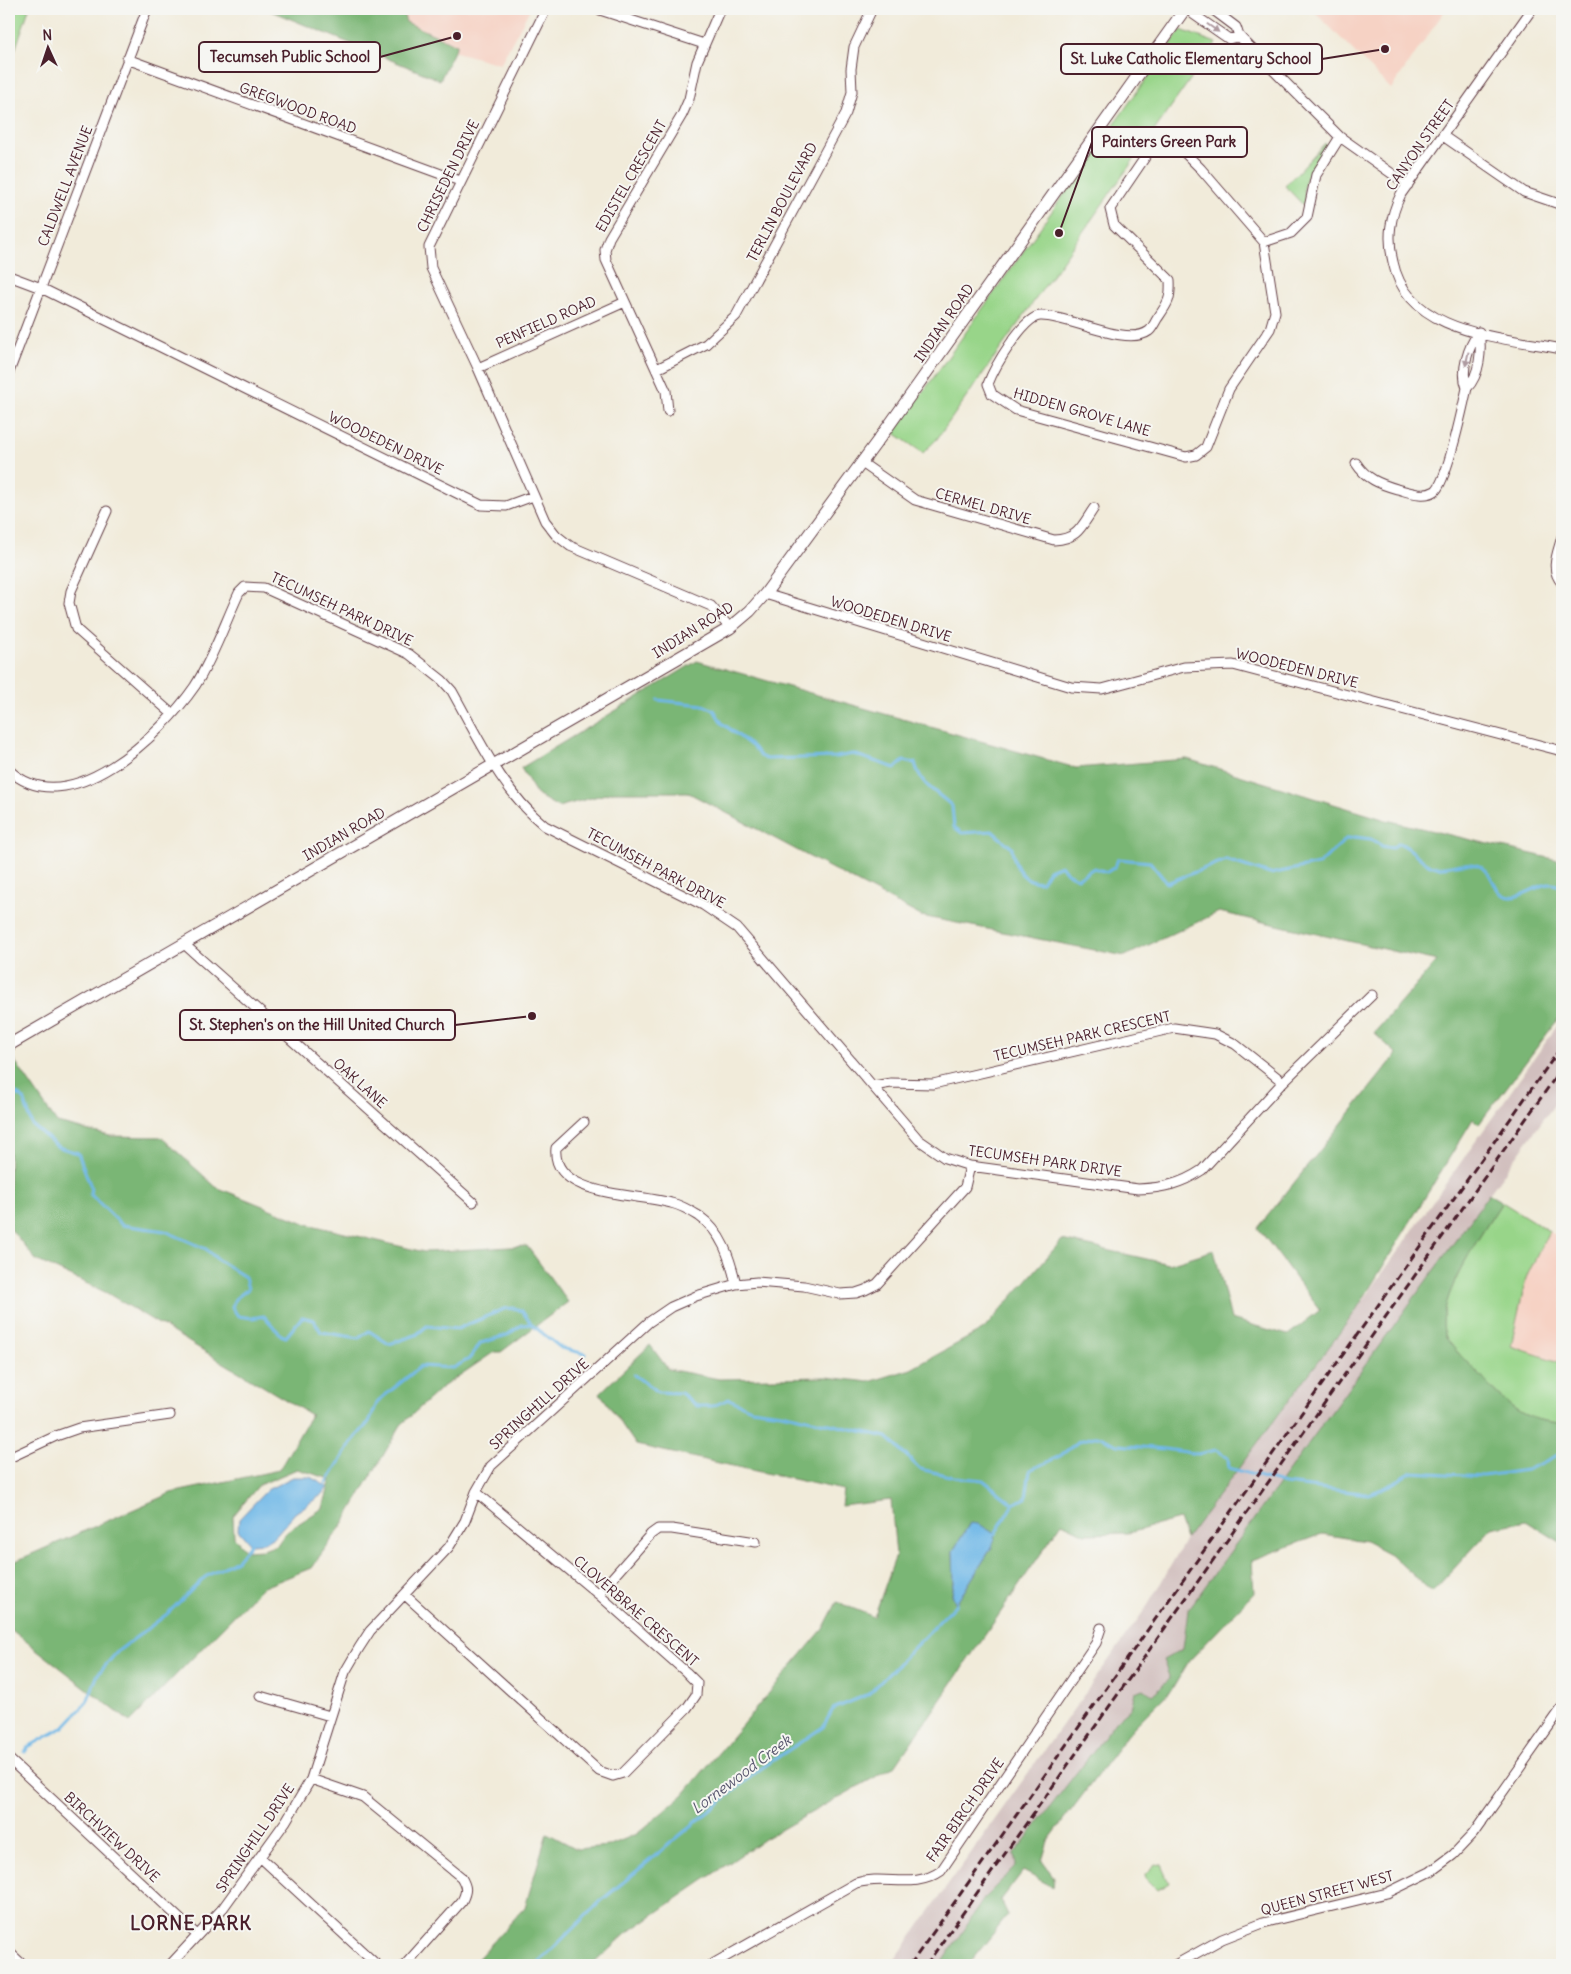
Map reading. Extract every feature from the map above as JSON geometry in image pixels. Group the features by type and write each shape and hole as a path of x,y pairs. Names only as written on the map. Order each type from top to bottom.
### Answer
{"street":[{"name":"CALDWELL AVENUE","path":"9,372 147,9"},
{"name":"CHRISEDEN DRIVE","path":"533,496 478,368 430,268 428,258 429,247 460,181 546,9"},
{"path":"598,9 704,44"},
{"name":"EDISTEL CRESCENT","path":"668,411 666,391 606,260 605,250 608,238 682,115 689,100 693,74 720,9"},
{"name":"TERLIN BOULEVARD","path":"657,369 706,344 736,316 846,113 852,92 851,69 854,47 872,9"},
{"name":"INDIAN ROAD","path":"9,1045 730,628 750,611 765,594 862,463 1185,9"},
{"path":"1192,9 1192,14 1228,39 1239,36"},
{"path":"1212,9 1236,27 1239,36 1340,137 1408,185"},
{"name":"CANYON STREET","path":"1532,9 1408,185 1395,207 1389,233 1394,268 1400,283 1409,296 1428,314 1444,323 1562,349"},
{"name":"GREGWOOD ROAD","path":"128,60 460,181"},
{"path":"1443,136 1524,192 1562,205"},
{"path":"1264,242 1291,233 1307,217 1316,175 1340,137"},
{"name":"HIDDEN GROVE LANE","path":"1170,142 1178,146 1201,169 1264,242 1275,312 1270,329 1229,388 1206,446 1196,455 1186,457 1016,410 992,394 988,384 993,370 1028,320 1040,316 1102,331 1136,336 1149,331 1171,298 1170,280 1114,225 1110,210 1150,150 1158,144 1170,142"},
{"name":"WOODEDEN DRIVE","path":"9,276 41,288 482,505 506,506 533,496"},
{"name":"PENFIELD ROAD","path":"478,368 625,302"},
{"path":"1356,463 1369,478 1382,485 1415,494 1426,494 1435,490 1444,476 1468,388 1474,381 1481,348 1479,332"},
{"name":"CERMEL DRIVE","path":"862,463 907,496 920,502 1054,540 1069,539 1077,533 1094,508"},
{"path":"533,496 545,521 556,535 570,546 710,606 730,628"},
{"path":"107,511 71,591 69,604 71,617 76,629 82,636 171,714"},
{"path":"1562,537 1554,568 1557,577 1562,583"},
{"name":"TECUMSEH PARK DRIVE","path":"9,770 27,783 45,787 65,788 86,781 145,741 196,684 239,593 244,587 264,588 409,654 442,680 452,692 493,765 523,807 545,826 703,905 737,928 919,1140 945,1158 970,1166 1138,1189 1164,1188 1187,1180 1202,1170 1283,1082 1372,995"},
{"name":"WOODEDEN DRIVE","path":"765,594 1071,687 1102,689 1135,682 1184,667 1233,665 1562,751"},
{"name":"OAK LANE","path":"184,944 473,1202"},
{"name":"TECUMSEH PARK CRESCENT","path":"873,1086 891,1083 933,1084 1174,1028 1215,1034 1235,1044 1283,1082"},
{"path":"584,1122 556,1148 555,1159 559,1169 578,1184 594,1189 672,1203 698,1215 708,1224 729,1255 736,1284"},
{"name":"SPRINGHILL DRIVE","path":"170,1965 223,1908 260,1857 311,1780 345,1672 370,1631 449,1547 465,1521 476,1492 491,1466 649,1322 671,1308 696,1296 736,1284 757,1282 804,1286 840,1294 856,1293 877,1284 965,1187 970,1166"},
{"path":"9,1458 56,1436 79,1428 170,1415"},
{"name":"CLOVERBRAE CRESCENT","path":"405,1595 599,1771 613,1776 624,1773 687,1708 696,1696 697,1684 598,1594 476,1492"},
{"path":"598,1594 651,1534 658,1529 672,1529 756,1542"},
{"name":"FAIR BIRCH DRIVE","path":"711,1965 856,1883 868,1879 907,1882 932,1877 941,1871 1096,1643 1101,1628"},
{"path":"260,1696 330,1716"},
{"name":"QUEEN STREET WEST","path":"1175,1965 1210,1945 1263,1923 1386,1893 1430,1872 1453,1855 1473,1834 1562,1708"},
{"name":"BIRCHVIEW DRIVE","path":"9,1759 197,1935"},
{"path":"311,1780 362,1797 461,1877 466,1885 466,1892 462,1901 405,1965"},
{"path":"260,1857 377,1965"},
{"path":"9,1952 23,1965"}],"shaded area":[{"path":"298,9 530,9 500,64"},
{"path":"1312,9 1446,9 1391,89"},
{"path":"1562,1019 1562,1094 1489,1194 1351,1396 1252,1560 1254,1593 1189,1661 1173,1688 1133,1728 1048,1841 1042,1861 1054,1877 1053,1887 1023,1871 1001,1900 1008,1915 968,1965 891,1965 1148,1605 1186,1539 1355,1312"},
{"path":"1502,1202 1562,1240 1562,1423 1457,1274"}],"green space":[{"path":"9,9 29,9 9,68"},
{"path":"266,9 402,9 406,22 457,45 440,80"},
{"path":"1181,30 1216,43 937,439 923,453 894,433"},
{"path":"1325,143 1329,147 1310,171 1305,182 1305,207 1285,186"},
{"path":"697,661 1076,768 1187,759 1386,820 1562,861 1562,1014 1479,1124 1473,1119 1355,1312 1186,1539 1179,1519 1129,1533 1085,1534 1062,1523 895,1766 764,1839 627,1933 592,1965 472,1965 525,1907 547,1833 577,1849 608,1846 637,1834 683,1795 823,1629 837,1602 874,1617 896,1555 891,1500 841,1506 843,1490 636,1445 600,1393 650,1345 668,1369 719,1379 827,1377 869,1382 911,1369 984,1329 1062,1240 1169,1264 1214,1250 1231,1319 1288,1335 1320,1310 1258,1228 1397,1054 1374,1033 1437,961 1219,912 1125,956 921,916 687,792 613,792 558,807 537,795 521,768","holes":["970,1523 995,1534 992,1547 956,1604 952,1594 954,1583 953,1551"]},
{"path":"10,1054 57,1123 110,1136 161,1137 216,1187 307,1224 424,1252 527,1246 568,1302 501,1352 494,1352 441,1388 401,1425 343,1524 311,1568 261,1588 130,1722 9,1628 9,1564 171,1493 279,1470 311,1415 107,1293 36,1260 9,1227","holes":["297,1469 331,1479 323,1508 287,1531 277,1545 263,1550 246,1551 234,1537 233,1516 259,1485"]},
{"path":"1489,1194 1502,1202 1461,1269 1445,1308 1443,1325 1447,1339 1455,1350 1510,1406 1537,1419 1562,1423 1562,1543 1526,1521 1492,1528 1432,1592 1390,1554 1365,1541 1322,1534 1252,1560 1254,1593 1189,1661 1173,1688 1133,1728 1048,1841 1042,1861 1054,1877 1053,1887 1023,1871 1001,1900 1008,1915 968,1965 940,1965 985,1897 1016,1866 1014,1854 1117,1720 1131,1708 1135,1692 1144,1689 1152,1695 1170,1679 1163,1660 1183,1649 1188,1610"},
{"path":"1502,1202 1549,1231 1526,1278 1511,1346 1562,1363 1562,1423 1537,1419 1510,1406 1455,1350 1447,1339 1443,1325 1445,1308 1461,1269"},
{"path":"1155,1864 1161,1865 1169,1883 1157,1890 1146,1879 1145,1874"}],"water":[{"path":"293,1477 310,1477 328,1487 323,1494 295,1513 275,1536 264,1543 250,1544 238,1530 239,1519 267,1490"},
{"path":"970,1523 979,1524 995,1534 992,1547 956,1604 952,1594 954,1583 953,1551"}],"waterway":[{"path":"658,700 703,705 714,710 722,723 766,759 836,757 853,754 895,768 904,761 915,763 921,778 929,788 952,806 954,827 962,833 992,831 1012,848 1020,872 1035,881 1042,882 1049,870 1061,865 1067,873 1078,878 1094,868 1107,872 1115,867 1118,859 1150,862 1167,883 1226,860 1270,874 1319,864 1346,839 1355,837 1371,839 1382,846 1392,848 1399,843 1426,863 1437,867 1465,864 1477,865 1487,871 1497,889 1505,896 1517,896 1550,884 1562,888"},
{"path":"9,1088 24,1099 32,1125 58,1147 78,1153 91,1187 90,1194 122,1225 165,1231 206,1249 218,1260 245,1277 248,1289 235,1299 232,1307 238,1316 252,1318 264,1316 281,1335 286,1337 302,1317 314,1320 321,1332 359,1338 369,1331 389,1344 416,1335 427,1326 457,1329 504,1309 514,1308 522,1311 531,1324"},
{"path":"326,1484 351,1443 369,1422 378,1401 421,1366 453,1368 469,1359 481,1343 507,1335 522,1325 531,1324 561,1348 586,1354"},
{"path":"634,1375 658,1392 681,1393 697,1406 713,1406 729,1399 751,1409 781,1413 887,1437 920,1469 954,1477 983,1480 1013,1504 1026,1498 1030,1470 1060,1456 1079,1441 1098,1436 1118,1445 1198,1454 1216,1450 1228,1458 1229,1468 1285,1484 1369,1494 1385,1488 1412,1472 1483,1476 1526,1470 1562,1453"},
{"name":"Lornewood Creek","path":"995,1534 1013,1504"},
{"path":"25,1752 28,1747 64,1727 87,1702 98,1674 118,1651 167,1614 205,1577 237,1560 250,1544"},
{"name":"Lornewood Creek","path":"536,1965 603,1899 759,1770 823,1727 833,1709 869,1694 956,1604"}],"railway":[{"path":"910,1965 1562,1046"},
{"path":"926,1965 1562,1068"}],"place":[{"name":"Tecumseh Public School","path":"457,36"},
{"name":"St. Luke Catholic Elementary School","path":"1385,49"},
{"name":"Painters Green Park","path":"1059,233"},
{"name":"St. Stephen's on the Hill United Church","path":"532,1016"}],"district":[{"name":"LORNE PARK","path":"191,1923"}]}
